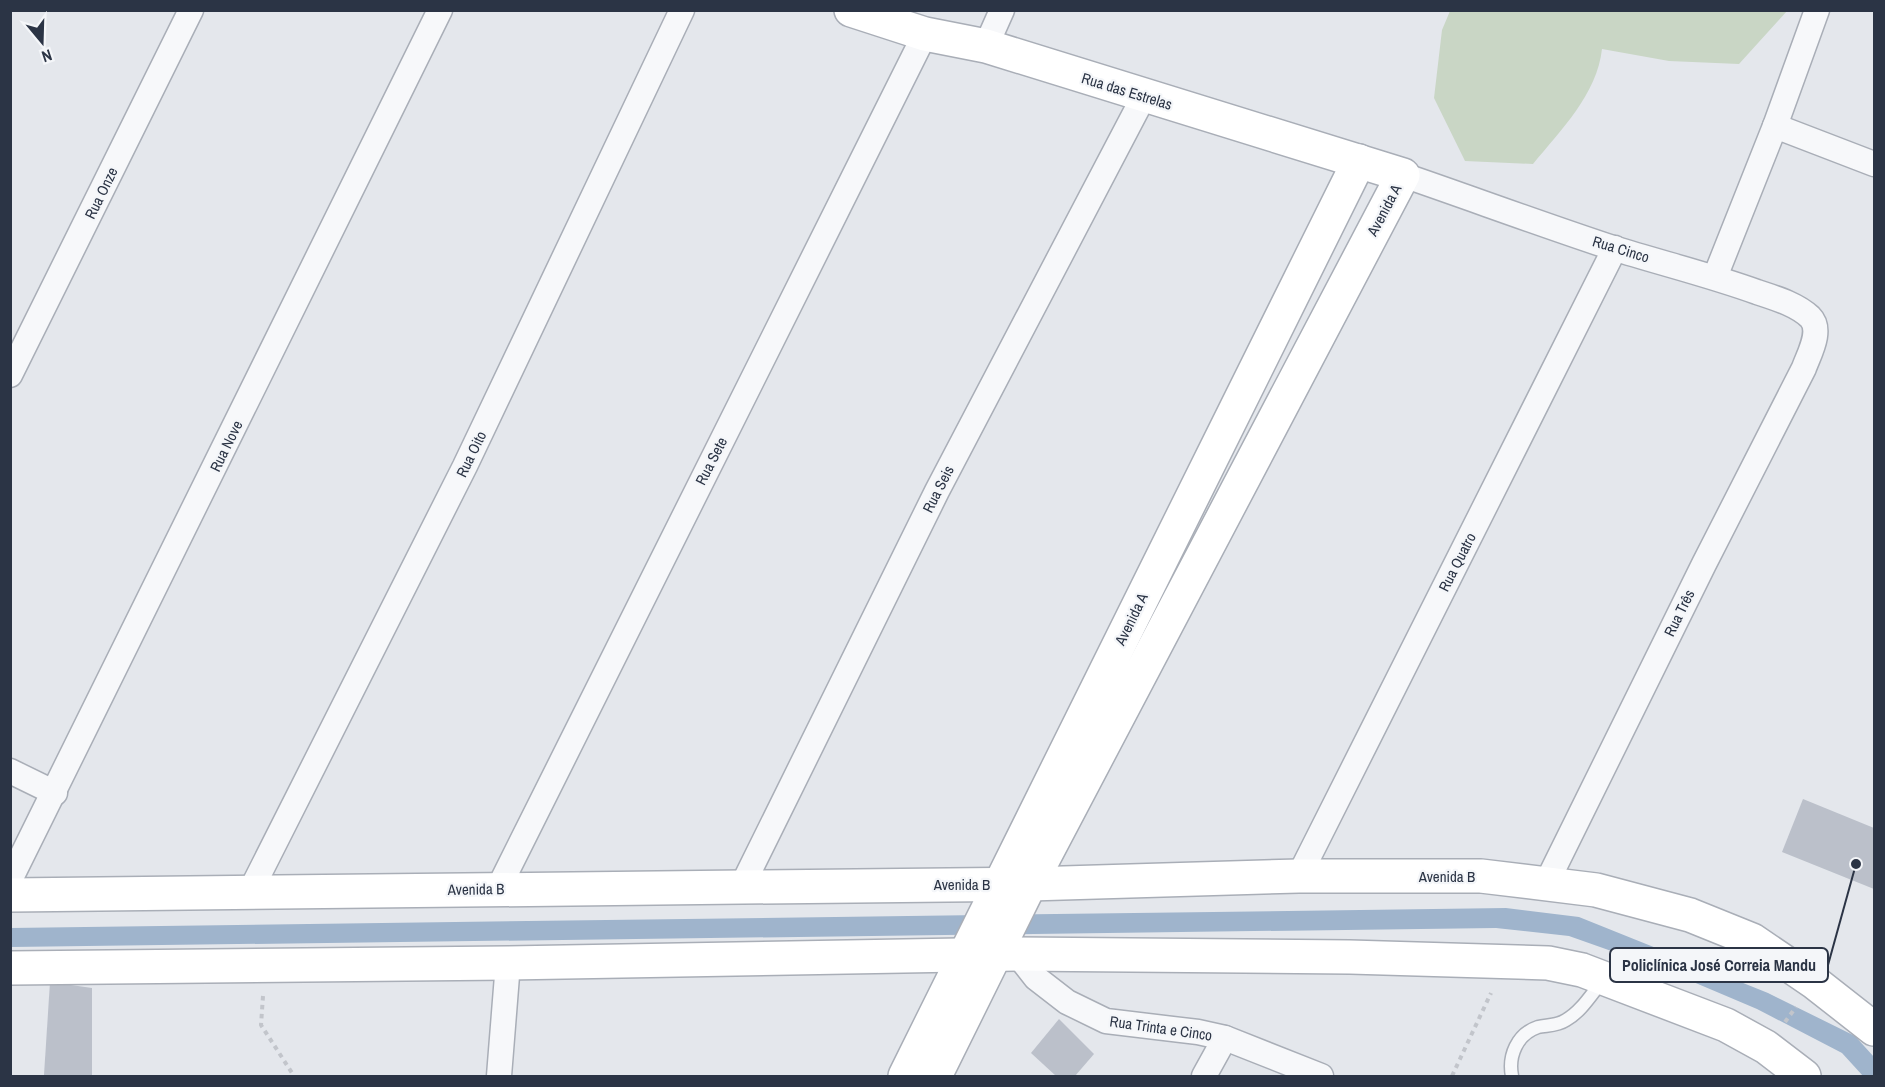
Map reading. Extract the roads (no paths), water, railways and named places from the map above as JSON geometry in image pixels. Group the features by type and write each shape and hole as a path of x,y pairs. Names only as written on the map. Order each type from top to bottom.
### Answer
{"main road":[{"name":"Rua das Estrelas","path":"851,10 925,34 986,46 1403,175"},
{"name":"Avenida A","path":"935,1077 989,953 1013,888 1359,161"},
{"name":"Avenida A","path":"1013,888 1403,175"},
{"name":"Avenida B","path":"10,895 742,886 1013,888 1299,876 1481,876 1596,890 1690,915 1752,940 1815,982 1875,1029"},
{"name":"Avenida A","path":"905,1077 989,953"},
{"path":"10,968 508,963 989,953 1350,957 1548,963 1582,970 1605,978 1726,1025 1766,1047 1804,1077"}],"street":[{"name":"Rua Onze","path":"10,375 191,10"},
{"name":"Rua Nove","path":"10,880 56,793 441,10"},
{"name":"Rua Oito","path":"250,892 465,466 682,10"},
{"path":"986,46 1002,10"},
{"path":"1715,277 1775,126 1817,10"},
{"name":"Rua Sete","path":"498,889 925,34"},
{"name":"Rua Seis","path":"742,886 937,491 1144,96"},
{"path":"1775,126 1875,164"},
{"name":"Rua Cinco","path":"1403,175 1615,248 1715,277 1797,308 1812,319 1815,329 1814,344"},
{"name":"Rua Quatro","path":"1299,876 1615,248"},
{"name":"Rua Três","path":"1546,884 1814,344"},
{"path":"10,771 56,793"},
{"name":"Rua Trinta e Cinco","path":"989,953 1036,978 1067,1002 1106,1021 1198,1032 1225,1038 1321,1077"},
{"path":"500,1077 508,963"},
{"path":"1204,1077 1225,1038"}],"lane":[{"path":"1512,1077 1510,1066 1512,1057 1518,1043 1526,1033 1539,1027 1565,1021 1580,1009 1605,978"}],"water":[{"path":"1506,908 1579,917 1768,993 1855,1036 1874,1057 1874,1076 1863,1076 1842,1053 1757,1009 1665,970 1569,936 1496,928 11,947 10,928"}],"place":[{"name":"Policlínica José Correia Mandu","path":"1856,864"}]}
